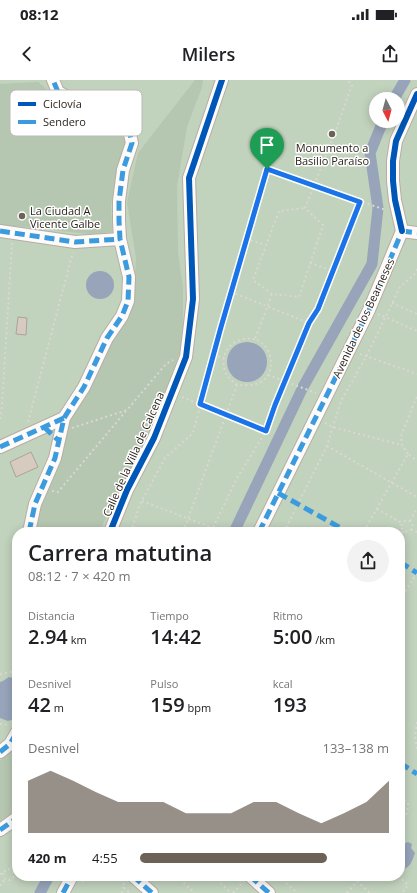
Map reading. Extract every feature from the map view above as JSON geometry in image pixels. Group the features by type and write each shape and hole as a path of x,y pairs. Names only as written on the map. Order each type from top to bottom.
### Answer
{"street":[{"path":"53,80 57,90"},
{"name":"Calle de la Villa de Calcena","path":"112,527 127,490 154,438 186,357 193,300 189,178 222,80"},
{"path":"417,94 396,141 393,161 395,200 402,231 417,233"},
{"path":"30,527 35,504 55,458 64,418 84,387 107,338 122,316 128,301 129,277 120,239 119,200 123,170 132,143 130,136"},
{"path":"0,230 75,242 120,239"},
{"name":"Avenida de los Bearneses","path":"261,527 369,310 402,231"},
{"path":"0,447 64,418"},
{"path":"44,428 60,436"},
{"path":"0,752 12,741"},
{"path":"0,830 12,822"},
{"path":"63,893 69,881"},
{"path":"139,881 152,893"},
{"path":"250,881 269,893"}],"path":[{"path":"305,208 352,85 347,80"},
{"path":"133,527 142,501 165,458 193,433 213,355 267,169 386,210"},
{"path":"213,527 237,478 266,431 309,323 318,309 360,202"},
{"path":"305,208 323,225 299,297 272,294 253,280 266,245 279,210 305,208"},
{"path":"0,419 12,232"},
{"path":"246,239 266,245"},
{"path":"24,437 75,242"},
{"path":"310,263 333,271"},
{"path":"286,527 327,446 341,401 366,357 400,287 414,275 417,269"},
{"path":"231,292 309,323"},
{"path":"255,339 272,294"},
{"path":"392,303 417,314"},
{"path":"369,310 417,332"},
{"path":"242,338 255,339 266,347 270,354 271,364 266,379 248,386 237,385 228,378 225,371 225,358 229,347 235,342 242,338"},
{"path":"349,350 417,374"},
{"path":"213,355 225,358"},
{"path":"41,490 58,492 166,364 175,358 184,363"},
{"path":"268,375 313,392"},
{"path":"185,527 237,385"},
{"path":"417,396 402,436 402,445 408,454 417,461"},
{"path":"168,402 182,397 266,431"},
{"path":"60,436 126,410"},
{"path":"332,427 402,445"},
{"path":"327,446 417,497"},
{"path":"366,527 408,454"},
{"path":"142,501 210,527"},
{"path":"411,529 412,524 410,521 417,508"},
{"path":"377,509 402,523 405,521 410,521"},
{"path":"330,527 332,523"},
{"path":"402,523 402,527"},
{"path":"405,530 411,529 417,532"},
{"path":"405,592 417,573"},
{"path":"1,673 12,672"},
{"path":"417,722 415,736 417,750"},
{"path":"405,801 408,803 405,815"},
{"path":"0,874 7,870 12,871"},
{"path":"3,873 5,879"},
{"path":"5,879 12,880"},
{"path":"0,886 5,879"},
{"path":"182,881 195,893"},
{"path":"219,881 232,893 245,881"},
{"path":"284,881 297,893"},
{"path":"347,893 358,881 370,893"},
{"path":"402,893 408,885 404,881"},
{"path":"122,893 123,887"}],"green space":[{"path":"0,80 417,80 417,893 0,893"},
{"path":"195,80 203,80 202,87 187,127 177,186 178,252 183,288 183,339 173,376 103,527 36,527 42,496 62,453 72,415 134,300 136,258 127,202 138,153"},
{"path":"38,82 48,90 10,90 10,136 125,136 125,151 117,174 111,205 112,232 89,234 0,225 0,84"},
{"path":"12,750 12,813 0,821 0,761"}],"water":[{"path":"100,271 110,275 114,285 110,295 100,299 90,295 86,285 90,275"},
{"path":"247,342 255,344 261,348 265,354 267,362 265,370 261,376 255,380 247,382 239,380 233,376 229,370 227,362 229,354 233,348 239,344"},
{"path":"9,677 12,678 12,720 8,721 0,718 0,682"},
{"path":"408,842 412,844 411,848 415,853 412,862 405,868 405,844"}],"building":[{"path":"18,317 27,318 26,335 16,334"},
{"path":"31,452 38,467 16,477 10,462"}],"waterway":[{"path":"398,92 405,80"},
{"path":"236,527 303,387 372,264 378,208 370,153 380,128"},
{"path":"40,893 46,881"}],"marked path":[{"path":"53,80 57,90"},
{"path":"30,527 35,504 55,458 64,418 84,387 107,338 122,316 128,301 129,277 120,239 119,201 123,170 132,143 130,136"},
{"path":"261,527 369,310 402,228"},
{"path":"0,231 75,242 120,239"},
{"path":"402,231 417,233"},
{"path":"0,447 64,418"},
{"path":"44,427 59,441"},
{"path":"278,493 339,527"},
{"path":"405,565 417,573"},
{"path":"0,752 12,741"},
{"path":"405,766 417,774"},
{"path":"0,830 12,822"},
{"path":"63,893 69,881"},
{"path":"139,881 152,893"},
{"path":"256,881 269,893"}],"cycle path":[{"path":"112,527 127,490 154,438 186,357 193,299 189,178 222,80"},
{"path":"402,231 395,200 393,161 396,141 417,94"}],"place":[{"name":"Monumento a Basilio Paraíso","path":"332,134"},
{"name":"La Ciudad A Vicente Galbe","path":"22,216"}],"route":[{"path":"267,169 360,202 318,309 309,323 275,405 266,431 200,404 267,169"}]}
